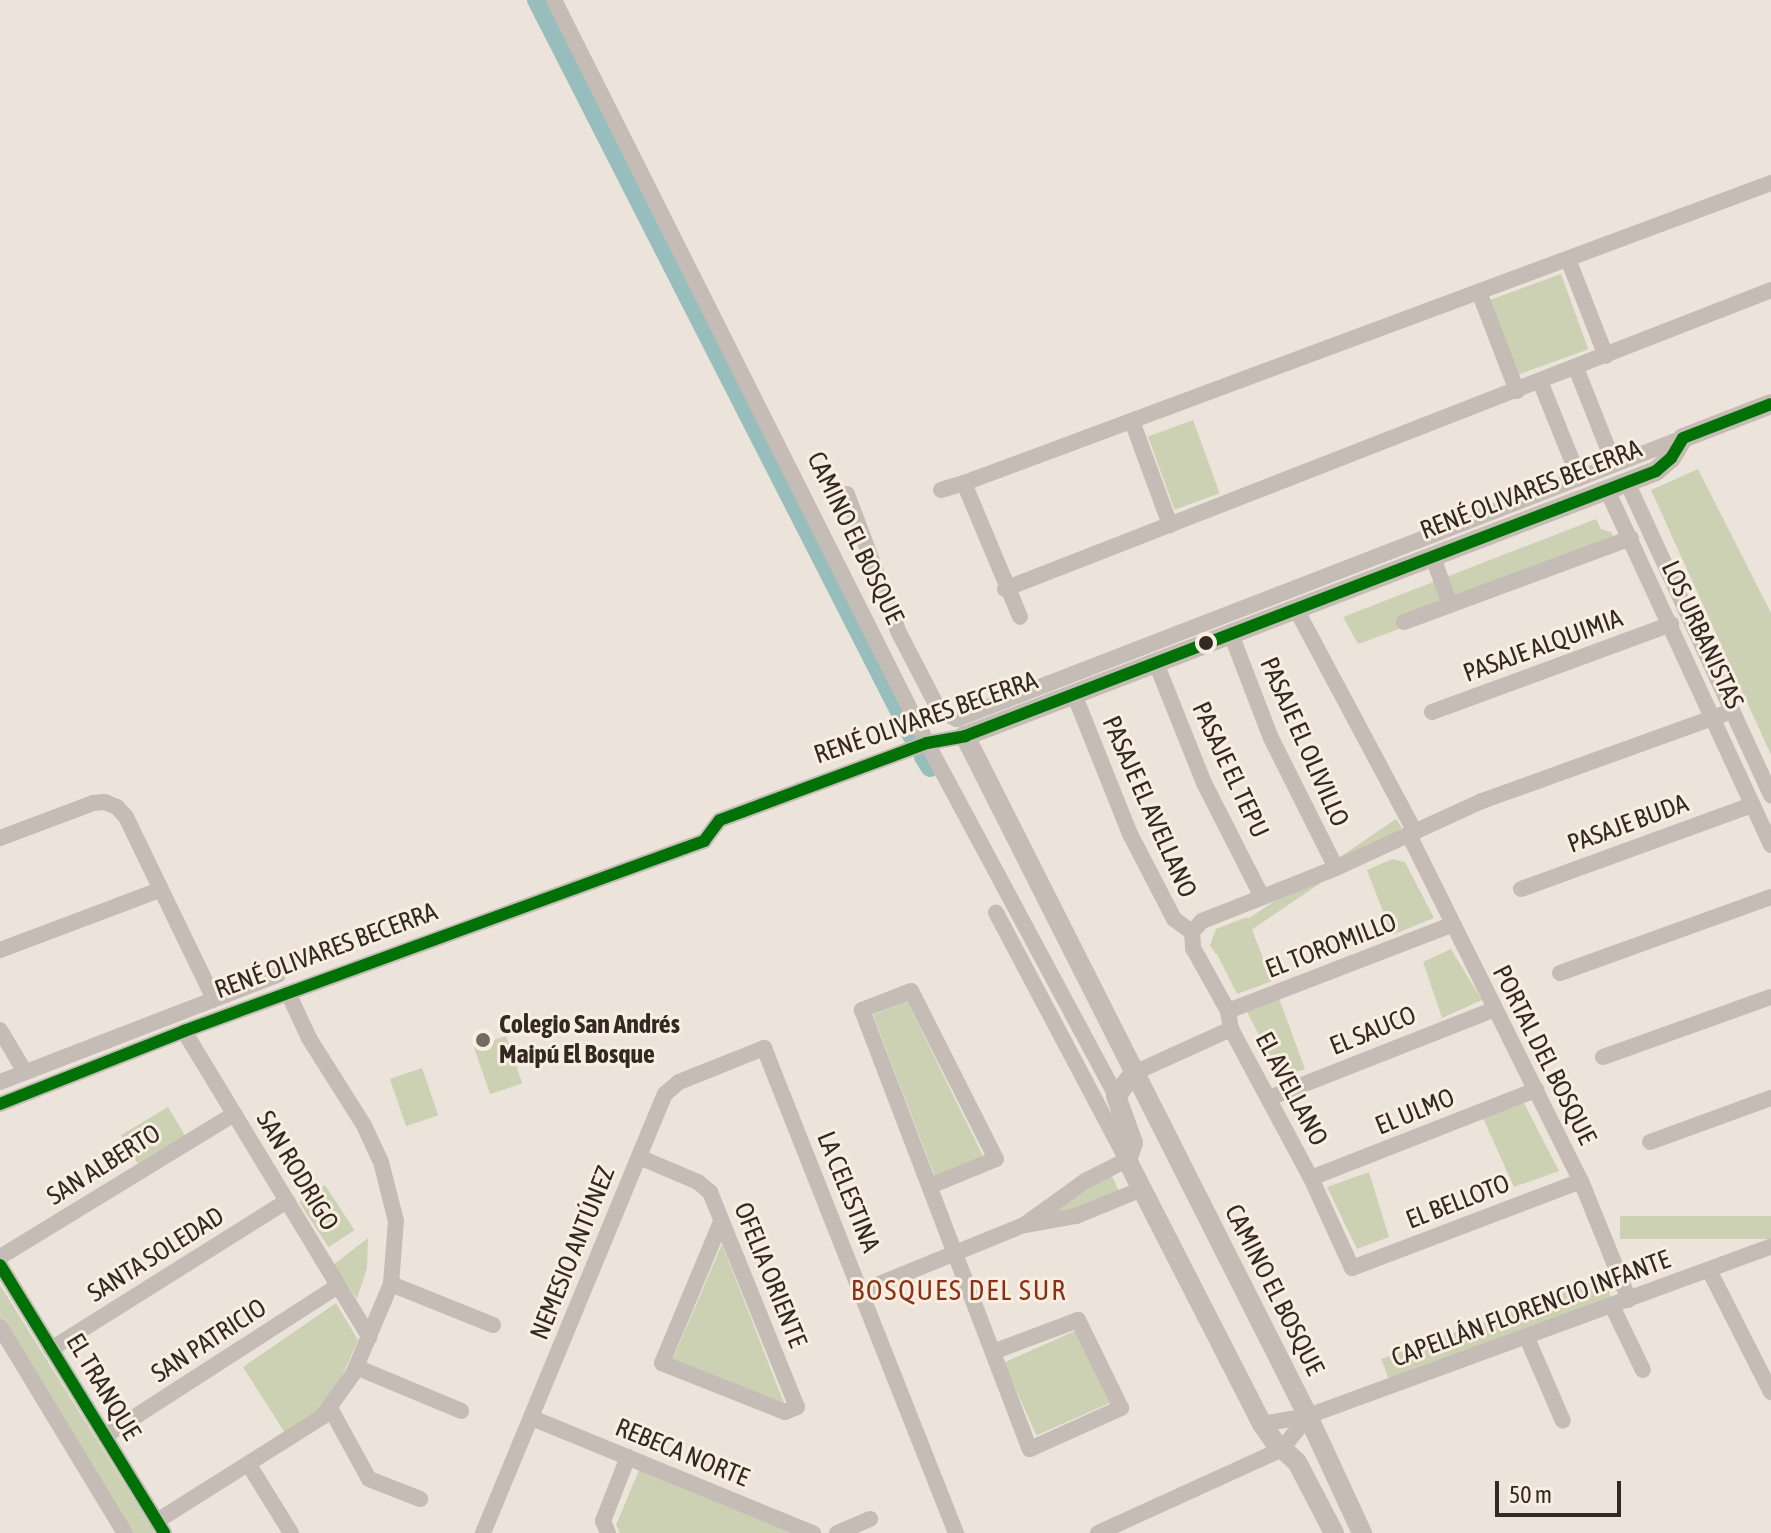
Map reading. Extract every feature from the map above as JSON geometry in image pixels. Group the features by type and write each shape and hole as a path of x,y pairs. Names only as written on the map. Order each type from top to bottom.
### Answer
{"street":[{"name":"CAMINO EL BOSQUE","path":"554,0 927,743 1116,1096 1133,1143 1127,1160"},
{"path":"941,490 1771,183"},
{"path":"1568,259 1606,356"},
{"path":"1005,589 1771,290"},
{"path":"1479,292 1517,391"},
{"path":"1576,368 1614,464"},
{"path":"1540,381 1579,478"},
{"name":"RENÉ OLIVARES BECERRA","path":"847,494 899,633 939,710 957,719 1771,404"},
{"path":"1132,421 1170,525"},
{"name":"RENÉ OLIVARES BECERRA","path":"0,1104 184,1031 704,841 720,820 927,743 965,736 1607,490 1663,466 1683,438"},
{"name":"LOS URBANISTAS","path":"1627,482 1771,795"},
{"path":"964,483 1005,589 1020,617"},
{"name":"LOS URBANISTAS","path":"1607,490 1771,845"},
{"path":"1404,622 1631,538"},
{"path":"1433,557 1450,605"},
{"name":"PORTAL DEL BOSQUE","path":"1296,609 1412,833 1451,925 1581,1181 1629,1300"},
{"name":"PASAJE ALQUIMIA","path":"1432,712 1671,624"},
{"name":"PASAJE EL OLIVILLO","path":"1231,634 1271,738 1336,868"},
{"name":"PASAJE EL TEPU","path":"1156,663 1204,783 1262,897"},
{"name":"PASAJE EL AVELLANO","path":"1074,694 1130,834 1174,919 1192,932"},
{"path":"1192,932 1202,921 1336,868 1482,801 1732,711"},
{"name":"CAMINO EL BOSQUE","path":"965,736 1308,1416 1362,1533"},
{"path":"0,838 93,803 111,804 122,812 214,999"},
{"name":"PASAJE BUDA","path":"1521,889 1752,805"},
{"path":"0,950 160,890"},
{"path":"1560,973 1771,897"},
{"name":"CAMINO EL BOSQUE","path":"996,913 1262,1424 1297,1462 1334,1533"},
{"name":"EL TOROMILLO","path":"1228,1011 1451,925"},
{"name":"EL AVELLANO","path":"1192,932 1193,948 1228,1011 1231,1029 1311,1178 1352,1268"},
{"name":"RENÉ OLIVARES BECERRA","path":"0,1082 278,975"},
{"path":"930,1186 996,1159 911,991 862,1010 1030,1449 1121,1408 1078,1320 993,1352"},
{"path":"161,1527 309,1427 330,1408 356,1367 391,1284 396,1221 381,1162 365,1127 309,1038 288,993"},
{"path":"1603,1057 1771,997"},
{"name":"EL SAUCO","path":"1269,1098 1495,1009"},
{"path":"1116,1096 1134,1073 1231,1029"},
{"path":"0,1030 25,1072"},
{"name":"SAN RODRIGO","path":"184,1031 369,1337"},
{"name":"NEMESIO ANTÚNEZ","path":"483,1533 670,1087 764,1048"},
{"name":"LA CELESTINA","path":"764,1048 956,1533"},
{"name":"EL ULMO","path":"1311,1178 1536,1090"},
{"path":"1650,1142 1771,1098"},
{"name":"SAN ALBERTO","path":"0,1257 234,1114"},
{"name":"OFELIA ORIENTE","path":"639,1157 705,1186 721,1222 797,1407 780,1413 662,1363 721,1222"},
{"path":"1024,1225 1085,1181 1127,1160"},
{"name":"EL BELLOTO","path":"1352,1268 1581,1181"},
{"path":"862,1291 1024,1225 1076,1216 1142,1189"},
{"name":"SANTA SOLEDAD","path":"51,1349 287,1201"},
{"name":"CAPELLÁN FLORENCIO INFANTE","path":"1262,1424 1308,1416 1771,1247"},
{"name":"EL TRANQUE","path":"0,1265 161,1527"},
{"path":"1709,1270 1766,1373 1771,1392"},
{"path":"391,1284 493,1325"},
{"name":"SAN PATRICIO","path":"105,1436 338,1286"},
{"path":"1612,1306 1643,1370"},
{"path":"0,1327 125,1533"},
{"path":"1527,1338 1563,1421"},
{"path":"356,1367 461,1411"},
{"path":"330,1408 369,1479 420,1499"},
{"path":"1098,1533 1282,1449 1308,1416"},
{"name":"REBECA NORTE","path":"532,1418 813,1533"},
{"path":"608,1533 603,1521 628,1457"},
{"path":"249,1465 291,1533"},
{"path":"837,1533 870,1519"}],"green space":[{"path":"1561,274 1588,349 1517,375 1490,300"},
{"path":"1193,420 1220,493 1175,510 1148,436"},
{"path":"1698,469 1771,613 1771,755 1651,490"},
{"path":"1596,519 1601,529 1611,532 1619,549 1358,644 1343,617"},
{"path":"1396,819 1402,828 1216,954 1209,945"},
{"path":"1392,859 1405,862 1434,918 1392,935 1367,870"},
{"path":"1247,917 1272,981 1237,994 1211,942 1216,929"},
{"path":"1451,949 1482,1000 1442,1018 1423,962"},
{"path":"1279,998 1305,1069 1281,1077 1246,1010"},
{"path":"907,1001 984,1158 935,1177 873,1015"},
{"path":"506,1036 522,1083 490,1094 474,1047"},
{"path":"422,1068 438,1115 406,1126 390,1079"},
{"path":"1524,1103 1559,1171 1514,1187 1483,1118"},
{"path":"168,1107 185,1135 138,1164 121,1135"},
{"path":"1110,1172 1120,1193 1046,1218"},
{"path":"1369,1172 1389,1237 1357,1249 1327,1187"},
{"path":"325,1185 354,1230 328,1247 299,1202"},
{"path":"1620,1216 1771,1216 1771,1239 1620,1239"},
{"path":"368,1238 367,1268 357,1299 333,1265"},
{"path":"722,1244 786,1408 672,1361"},
{"path":"1604,1278 1612,1300 1389,1381 1381,1359"},
{"path":"0,1285 154,1532 122,1533 0,1338"},
{"path":"336,1303 358,1340 339,1383 316,1413 285,1433 243,1367"},
{"path":"1077,1330 1110,1403 1036,1436 1004,1363"},
{"path":"640,1468 797,1533 620,1533 616,1525"}],"waterway":[{"path":"536,0 912,737"},
{"path":"923,757 930,768"}],"transit line":[{"path":"0,1104 184,1031 704,841 720,820 927,743 965,736 1656,471 1671,458 1683,438 1771,404"},
{"path":"0,1265 164,1533"}],"place":[{"name":"Colegio San Andrés Maipú El Bosque","path":"483,1040"}],"district":[{"name":"BOSQUES DEL SUR","path":"959,1290"}]}
